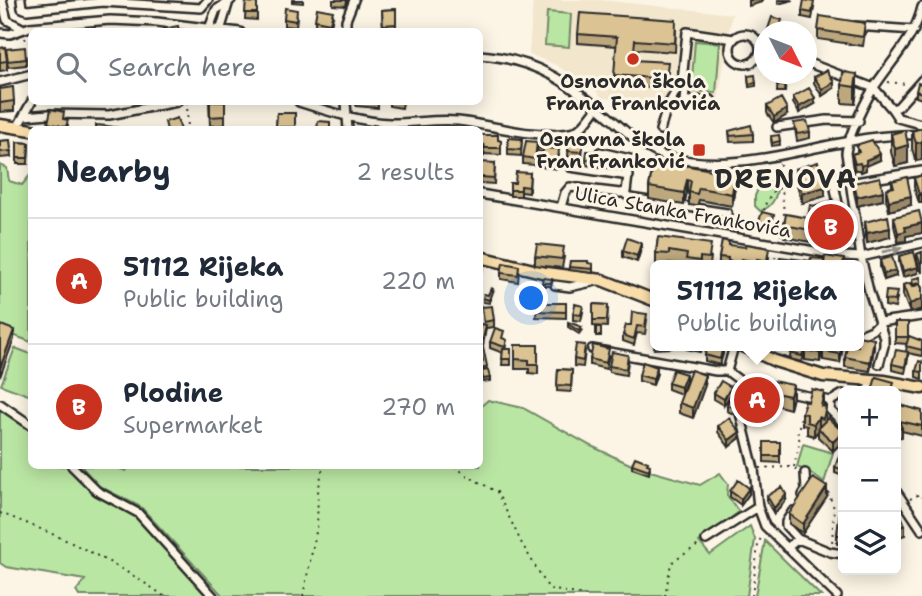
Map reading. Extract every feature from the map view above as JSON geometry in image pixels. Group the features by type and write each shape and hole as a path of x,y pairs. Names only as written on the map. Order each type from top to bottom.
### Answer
{"main road":[{"path":"0,125 28,129"},
{"path":"483,258 546,273 600,280 650,299"},
{"path":"754,351 823,376 874,380 922,388"}],"street":[{"path":"21,0 22,8 27,10 103,2 201,8 208,0"},
{"path":"345,28 354,0"},
{"path":"1,1 8,20 22,28"},
{"path":"210,26 216,10 230,1"},
{"path":"221,28 230,1"},
{"path":"862,260 845,158 847,142 874,88 914,30 922,7"},
{"path":"0,33 10,34 22,28 110,20 217,28"},
{"path":"851,25 870,29 914,30"},
{"path":"660,130 668,105 681,83 687,32 734,39 742,34 754,37"},
{"path":"734,39 730,52 732,57 739,64 754,62"},
{"path":"483,55 528,64 560,78 640,144 667,157 708,162 753,160 883,136 922,135"},
{"path":"817,66 874,88 898,118 921,124"},
{"path":"0,82 28,75"},
{"path":"681,83 685,91 684,101 711,100"},
{"path":"892,109 898,107 920,83"},
{"path":"18,126 30,105"},
{"path":"24,116 109,115 161,105"},
{"path":"310,105 360,120 391,124 435,120 541,133 573,133 597,108"},
{"path":"346,105 347,126"},
{"path":"777,127 827,120 859,121"},
{"path":"600,152 630,159 628,188 624,193"},
{"path":"570,167 629,176"},
{"path":"849,183 922,171"},
{"path":"841,230 843,222 833,178 848,173"},
{"path":"561,207 570,187 624,193 630,198 727,213"},
{"name":"Ulica Stanka Frankovića","path":"483,194 861,257 922,243"},
{"path":"814,211 838,204"},
{"path":"836,243 842,244 857,231"},
{"path":"864,270 880,322 884,346 879,364"},
{"path":"555,285 570,287 600,280"},
{"path":"864,293 869,291"},
{"path":"864,334 880,322 922,316"},
{"path":"592,349 727,371 738,380 751,383"},
{"path":"727,371 733,351"},
{"path":"738,380 740,413 754,469 758,507 765,526 837,596"},
{"path":"870,386 874,380"},
{"path":"775,388 831,401 838,397"},
{"path":"831,401 830,410 838,418"},
{"path":"0,404 28,423"},
{"path":"75,469 97,491 138,513 214,596"},
{"path":"805,473 806,490 786,522 790,532 798,540 838,553"},
{"path":"901,500 922,530"},
{"path":"706,540 758,507"},
{"path":"787,548 798,540"}],"path":[{"path":"25,37 28,42"},
{"path":"884,81 920,83"},
{"path":"187,105 188,126"},
{"path":"780,164 783,218 780,238"},
{"path":"765,210 763,208 774,190 782,188"},
{"path":"783,218 791,219"},
{"path":"775,260 777,249"},
{"path":"794,468 805,396"},
{"path":"754,469 766,466 794,468 805,473"},
{"path":"303,596 317,527 318,492 322,469"},
{"path":"459,469 497,492 522,544 549,589 588,596"},
{"path":"826,490 834,508 830,552"},
{"path":"903,503 921,493 922,498"},
{"path":"0,513 72,543 164,596"},
{"path":"752,596 758,544 765,526"},
{"path":"665,596 671,563 706,540"}],"shaded area":[{"name":"Osnovna škola Frana Frankovića","path":"533,0 600,0 732,14 716,113 676,110 663,104 603,98 556,65 529,54"}],"green space":[{"path":"547,12 571,14 569,47 545,45"},
{"path":"695,41 720,43 716,93 691,91"},
{"path":"0,165 7,168 9,181 22,185 28,178 28,341 0,330"},
{"path":"768,182 777,187 776,195 770,205 760,211 755,206 755,196 760,184"},
{"path":"15,348 28,353 28,395 1,385"},
{"path":"488,400 523,408 589,445 636,467 700,485 720,473 728,484 727,495 739,512 699,542 710,555 750,526 755,539 747,596 223,596 141,507 99,486 84,469 483,469 483,404"},
{"path":"0,410 28,427 28,469 71,469 95,492 136,517 207,596 79,596 76,591 85,580 6,567 0,563"},
{"path":"803,444 833,453 824,483 797,467"},
{"path":"765,541 821,596 755,596"}],"building":[{"path":"804,0 814,2 812,13 802,11"},
{"path":"246,2 257,3 257,13 245,13"},
{"path":"285,8 297,10 296,21 284,19"},
{"path":"317,8 333,11 330,23 315,20"},
{"path":"396,9 396,24 383,25 382,10"},
{"path":"580,13 676,20 675,43 635,40 633,60 668,62 666,79 614,75 617,37 578,34"},
{"path":"820,16 865,23 863,37 818,30"},
{"path":"5,47 7,61 0,62 0,48"},
{"path":"25,47 26,59 8,61 6,49"},
{"path":"827,70 834,82 822,89 817,82 817,75"},
{"path":"843,72 857,74 855,87 842,85"},
{"path":"754,75 754,83 749,84 748,76"},
{"path":"918,83 922,84 922,93 916,91"},
{"path":"13,87 14,101 0,103 0,89"},
{"path":"809,88 815,98 799,107 793,97"},
{"path":"781,98 787,109 774,117 767,106"},
{"path":"210,105 225,105 225,116 210,117"},
{"path":"51,109 64,112 63,119 68,120 66,126 48,123"},
{"path":"277,113 295,113 295,126 276,126"},
{"path":"177,118 180,126 166,126 165,122"},
{"path":"318,121 330,122 330,126 317,126"},
{"path":"807,121 810,132 797,134 794,123"},
{"path":"751,125 753,134 730,136 729,131"},
{"path":"922,128 922,142 916,143 912,131"},
{"path":"905,130 908,145 895,149 891,134"},
{"path":"483,135 498,135 501,148 485,148 484,144 484,149"},
{"path":"779,135 780,141 772,143 771,136"},
{"path":"508,138 522,139 521,150 508,149"},
{"path":"569,138 583,139 582,152 568,151"},
{"path":"10,140 11,151 0,152 0,141"},
{"path":"539,140 543,141 542,149 537,148"},
{"path":"872,140 880,154 866,160 866,164 861,166 860,163 855,164 852,154 859,152 859,144"},
{"path":"526,141 537,142 535,159 523,157"},
{"path":"17,142 28,143 28,158 17,158"},
{"path":"543,148 559,149 558,162 542,161"},
{"path":"587,151 596,152 595,160 586,159"},
{"path":"654,160 735,174 732,194 699,188 697,194 689,192 691,181 687,180 684,193 649,187"},
{"path":"483,162 495,163 494,178 483,177"},
{"path":"818,162 825,187 802,193 795,169"},
{"path":"516,172 530,173 529,187 521,186 521,190 510,190 510,183 515,183"},
{"path":"922,175 922,193 919,194 914,178"},
{"path":"880,177 883,191 857,197 854,183"},
{"path":"907,177 911,196 889,201 886,189 894,187 892,181"},
{"path":"810,205 837,210 832,234 784,225 786,214 808,218"},
{"path":"919,211 922,223 905,227 906,231 898,233 894,217"},
{"path":"762,212 774,215 772,225 759,221"},
{"path":"888,216 890,228 867,233 865,222"},
{"path":"658,237 711,244 709,258 700,257 700,260 686,259 687,254 669,251 669,254 656,253"},
{"path":"627,238 641,243 637,256 623,251"},
{"path":"722,240 729,242 729,245 745,247 746,244 769,248 767,260 728,260 719,257"},
{"path":"537,244 564,247 562,259 535,256"},
{"path":"914,252 918,267 903,271 899,256"},
{"path":"922,252 922,267 917,254"},
{"path":"825,256 844,259 844,260 825,260"},
{"path":"780,257 802,260 780,260"},
{"path":"892,257 896,270 884,274 880,260"},
{"path":"570,261 588,261 593,264 593,269 569,267"},
{"path":"503,263 519,266 518,275 501,273"},
{"path":"920,277 921,282 913,285 912,279"},
{"path":"543,278 552,279 551,283 542,283"},
{"path":"910,283 912,287 920,284 922,299 910,304 903,285"},
{"path":"519,286 534,286 535,300 526,299 526,294 519,293"},
{"path":"491,288 493,289 489,300 483,298 484,294 488,295"},
{"path":"886,291 897,292 895,301 885,300"},
{"path":"535,293 542,297 535,303"},
{"path":"537,303 566,303 566,312 536,311"},
{"path":"575,304 583,306 581,315 573,314"},
{"path":"593,304 608,305 607,320 593,320"},
{"path":"492,306 494,320 484,322 483,307"},
{"path":"632,312 647,314 645,327 637,326 634,339 623,335 626,325 631,325"},
{"path":"568,322 582,327 579,331"},
{"path":"895,322 908,322 908,337 895,337"},
{"path":"1,325 14,330 0,368 0,328"},
{"path":"596,327 601,327 601,336 596,336"},
{"path":"495,328 504,331 502,338 507,340 505,347 490,342"},
{"path":"909,336 922,341 922,350 906,346"},
{"path":"864,337 874,339 870,362 845,357 846,351 864,351"},
{"path":"576,344 585,345 583,361 574,359"},
{"path":"515,345 538,345 538,364 515,359"},
{"path":"593,345 609,349 606,363 590,359"},
{"path":"483,347 487,366 483,369"},
{"path":"503,349 511,349 511,359 502,359"},
{"path":"896,350 908,352 905,367 892,364"},
{"path":"706,351 722,351 720,359 705,355"},
{"path":"790,351 804,351 802,356"},
{"path":"612,352 628,355 626,369 609,366"},
{"path":"919,361 922,362 922,372 916,371"},
{"path":"643,362 657,367 653,379 639,375"},
{"path":"558,369 572,370 571,386 557,385"},
{"path":"488,370 490,378 483,379 483,371"},
{"path":"673,370 686,374 681,387 668,383"},
{"path":"691,370 705,375 693,408 679,403"},
{"path":"752,377 793,385 790,396 775,393 772,408 754,404 756,394 749,392"},
{"path":"876,377 894,382 893,386 873,386"},
{"path":"721,381 731,387 724,399 714,393"},
{"path":"812,389 824,392 821,406 826,407 823,419 819,417 814,424 807,422 807,414 802,413"},
{"path":"731,395 738,398 734,408 727,405"},
{"path":"901,405 922,411 922,426 901,421"},
{"path":"729,418 740,432 729,440 718,426"},
{"path":"828,418 838,427 838,437 833,442 818,428"},
{"path":"764,442 780,442 780,456 764,456"},
{"path":"635,457 648,462 649,470 632,464"},
{"path":"813,478 827,487 803,524 789,514"},
{"path":"738,480 749,488 741,499 730,491"},
{"path":"782,487 786,494 774,508 767,496"}],"place":[{"name":"Osnovna škola Frana Frankovića","path":"633,59"},
{"name":"Osnovna škola Fran Franković","path":"699,150"},
{"name":"Plodine","path":"831,227"},
{"name":"51112 Rijeka","path":"757,400"}],"district":[{"name":"DRENOVA","path":"786,178"}]}
